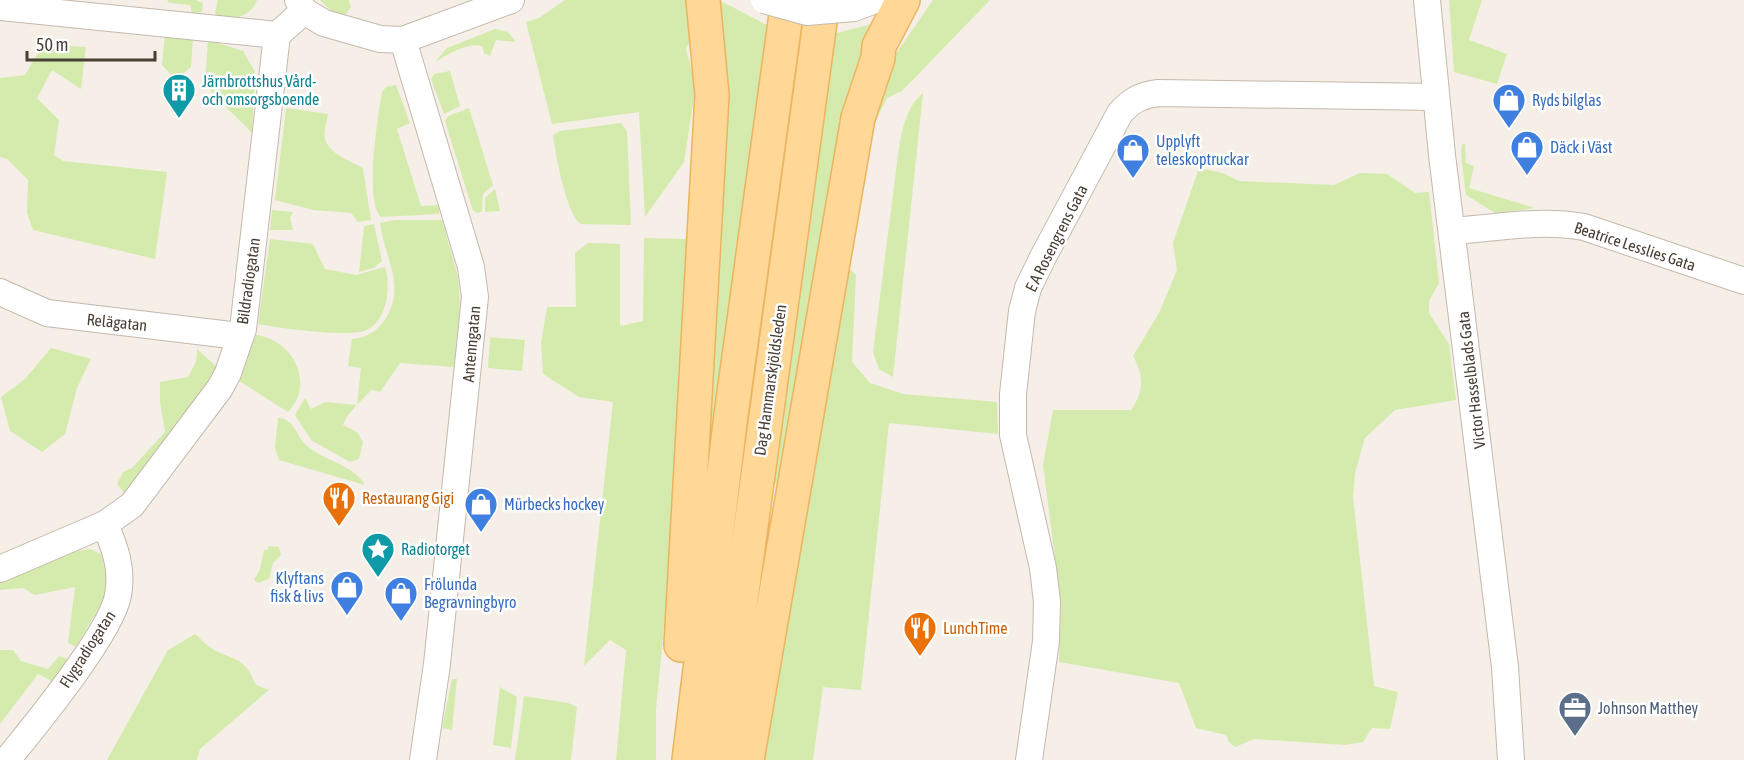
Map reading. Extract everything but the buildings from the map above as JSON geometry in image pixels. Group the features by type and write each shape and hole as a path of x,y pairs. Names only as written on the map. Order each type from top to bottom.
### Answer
{"main road":[{"path":"675,760 712,95 703,0"},
{"name":"Dag Hammarskjöldsleden","path":"689,760 731,415 788,0"},
{"name":"Dag Hammarskjöldsleden","path":"719,760 823,0"},
{"path":"747,760 858,118 878,58 879,46 903,0"},
{"path":"878,58 888,50 921,0"}],"street":[{"path":"0,8 277,34 301,5 324,23 380,39 403,40 511,0"},
{"path":"764,0 807,12 865,4"},
{"name":"Victor Hasselblads Gata","path":"1427,0 1436,97 1505,667 1511,760"},
{"name":"Bildradiogatan","path":"0,569 105,524 132,505 220,388 228,374 243,329 277,34"},
{"name":"Antenngatan","path":"403,40 471,267 475,297 438,664 423,760"},
{"name":"E A Rosengrens Gata","path":"1029,760 1046,641 1047,602 1044,568 1013,435 1012,394 1022,311 1028,288 1038,267 1119,113 1130,102 1142,95 1159,93 1436,97"},
{"name":"Beatrice Lesslies Gata","path":"1452,231 1526,223 1566,224 1744,281"},
{"name":"Relägatan","path":"0,292 47,313 239,336"},
{"name":"Flygradiogatan","path":"7,760 78,666 115,607 119,582 118,554 105,524"}],"green space":[{"path":"167,0 196,0 203,3 202,12 192,13 190,5 169,3"},
{"path":"218,0 257,0 246,14 218,18 215,12"},
{"path":"320,0 349,0 351,7 346,14 334,14"},
{"path":"565,0 686,0 692,36 686,49 696,85 684,162 645,217 639,112 552,124 526,22 539,18"},
{"path":"933,0 990,0 902,91 887,98 869,134 893,58"},
{"path":"1449,0 1482,0 1469,40 1507,54 1497,84 1454,72"},
{"path":"721,1 767,25 711,469 696,468 721,140"},
{"path":"876,23 786,485 772,483 833,34"},
{"path":"495,29 508,32 516,42 496,40 490,56 484,53 482,46 476,45 457,50 435,62 447,48"},
{"path":"165,34 193,36 191,67 180,76 172,76 162,65"},
{"path":"208,40 243,51 255,72 252,133 205,84"},
{"path":"43,44 86,47 81,89 52,70 37,98 59,120 54,155 63,161 167,172 155,259 33,230 27,213 28,180 7,159 0,157 0,78 25,75"},
{"path":"450,71 460,106 444,114 431,79 434,74"},
{"path":"396,85 410,123 397,129 421,206 439,205 439,214 381,217 376,208 373,177 380,103 382,92 386,87"},
{"path":"923,93 893,377 879,369 873,352 899,147 909,111"},
{"path":"286,108 328,114 325,130 327,144 336,153 363,168 371,220 358,222 351,213 313,210 275,200"},
{"path":"469,108 493,185 483,194 482,211 478,213 473,211 445,121 448,116"},
{"path":"621,123 627,131 631,225 581,224 576,219 567,197 553,135 560,131"},
{"path":"1462,144 1465,144 1466,163 1474,166 1469,188 1535,208 1495,213 1466,195 1461,155"},
{"path":"1199,168 1223,173 1239,181 1334,185 1360,173 1387,174 1415,193 1429,192 1439,283 1429,301 1429,313 1449,344 1456,400 1395,410 1365,438 1355,473 1353,497 1374,686 1398,692 1390,729 1372,728 1363,742 1345,745 1254,739 1235,747 1226,735 1196,728 1179,683 1059,662 1061,604 1043,465 1053,410 1131,410 1138,397 1141,383 1137,363 1133,356 1159,313 1177,270 1173,243"},
{"path":"495,189 500,211 485,212 485,198"},
{"path":"272,210 293,212 290,218 293,230 270,230"},
{"path":"393,220 442,220 458,277 460,304 454,367 400,363 380,392 371,390 357,405 361,368 348,366 352,339 371,333 378,327 385,320 393,302 393,275 380,223"},
{"path":"374,224 382,261 374,268 359,272 364,226"},
{"path":"644,238 686,239 686,302 667,597 656,709 656,760 616,760 626,650 610,640 584,666 613,402 579,397 543,374 541,343 547,307 576,307 575,253 588,243 620,244 620,326 643,321"},
{"path":"270,239 313,244 325,269 356,275 385,267 388,284 386,303 378,320 372,327 355,333 296,330 258,324"},
{"path":"848,267 856,275 852,362 870,383 903,394 997,402 998,434 889,423 861,690 823,687 813,760 765,760 825,369"},
{"path":"256,335 269,338 280,345 296,364 300,376 300,388 296,401 288,412 239,381"},
{"path":"490,337 525,340 522,371 488,368"},
{"path":"51,348 91,359 77,388 65,434 42,452 10,431 1,397 25,379"},
{"path":"197,349 219,369 125,494 117,484 123,472 132,468 165,432 160,402 160,382 188,377 196,362"},
{"path":"305,398 311,409 325,402 357,405 343,425 357,432 363,442 359,459 350,462 311,440 295,415"},
{"path":"278,418 288,421 307,446 346,467 365,485 279,460 275,448"},
{"path":"268,546 279,547 281,555 273,563 269,579 258,583 254,580 260,569 264,550 268,550"},
{"path":"91,549 104,556 110,589 76,647 68,643 75,587 35,595 23,588 0,590 0,581 72,552"},
{"path":"195,634 212,649 242,663 256,685 269,690 200,749 197,760 107,760 168,650"},
{"path":"0,650 13,650 21,661 48,669 59,656 73,661 53,682 38,674 0,724"},
{"path":"452,679 457,679 452,730 442,728"},
{"path":"500,687 517,697 511,748 493,745"},
{"path":"524,696 568,703 577,707 571,760 515,760"}],"place":[{"name":"Järnbrottshus Vård- och omsorgsboende","path":"179,119"},
{"name":"Ryds bilglas","path":"1509,129"},
{"name":"Däck i Väst","path":"1527,176"},
{"name":"Upplyft teleskoptruckar","path":"1133,179"},
{"name":"Restaurang Gigi","path":"339,527"},
{"name":"Mürbecks hockey","path":"481,533"},
{"name":"Radiotorget","path":"378,578"},
{"name":"Klyftans fisk & livs","path":"347,616"},
{"name":"Frölunda Begravningbyro","path":"401,622"},
{"name":"LunchTime","path":"920,657"},
{"name":"Johnson Matthey","path":"1575,737"}]}
